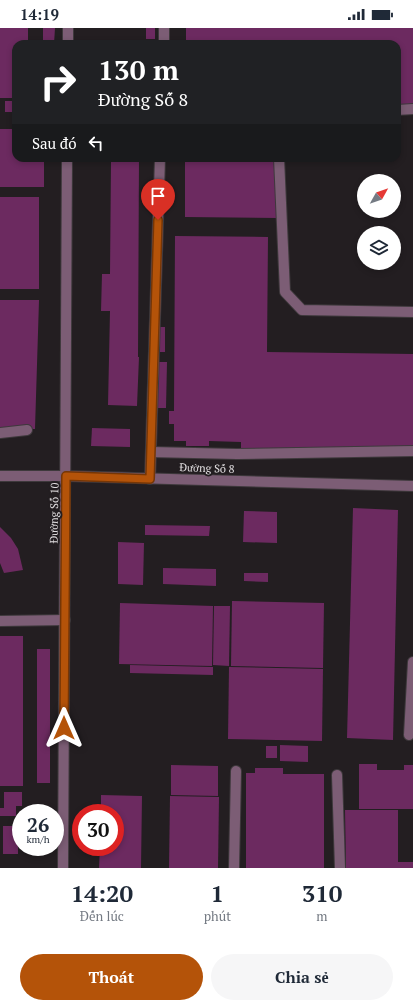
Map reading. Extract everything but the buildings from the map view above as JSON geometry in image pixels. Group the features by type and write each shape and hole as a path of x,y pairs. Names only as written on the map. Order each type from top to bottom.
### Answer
{"street":[{"path":"68,28 68,40"},
{"path":"164,28 164,40"},
{"path":"401,110 413,110"},
{"name":"Đường Số 10","path":"63,868 67,162"},
{"path":"150,479 160,162"},
{"path":"279,162 285,292 302,310 413,312"},
{"path":"0,433 27,430"},
{"path":"151,452 237,454 413,451"},
{"name":"Đường Số 8","path":"0,476 66,476 413,486"},
{"path":"0,621 65,620"},
{"path":"410,735 413,662"},
{"path":"234,868 236,771"},
{"path":"338,775 340,868"}],"route":[{"path":"64,728 66,476 150,479 158,220"}]}
